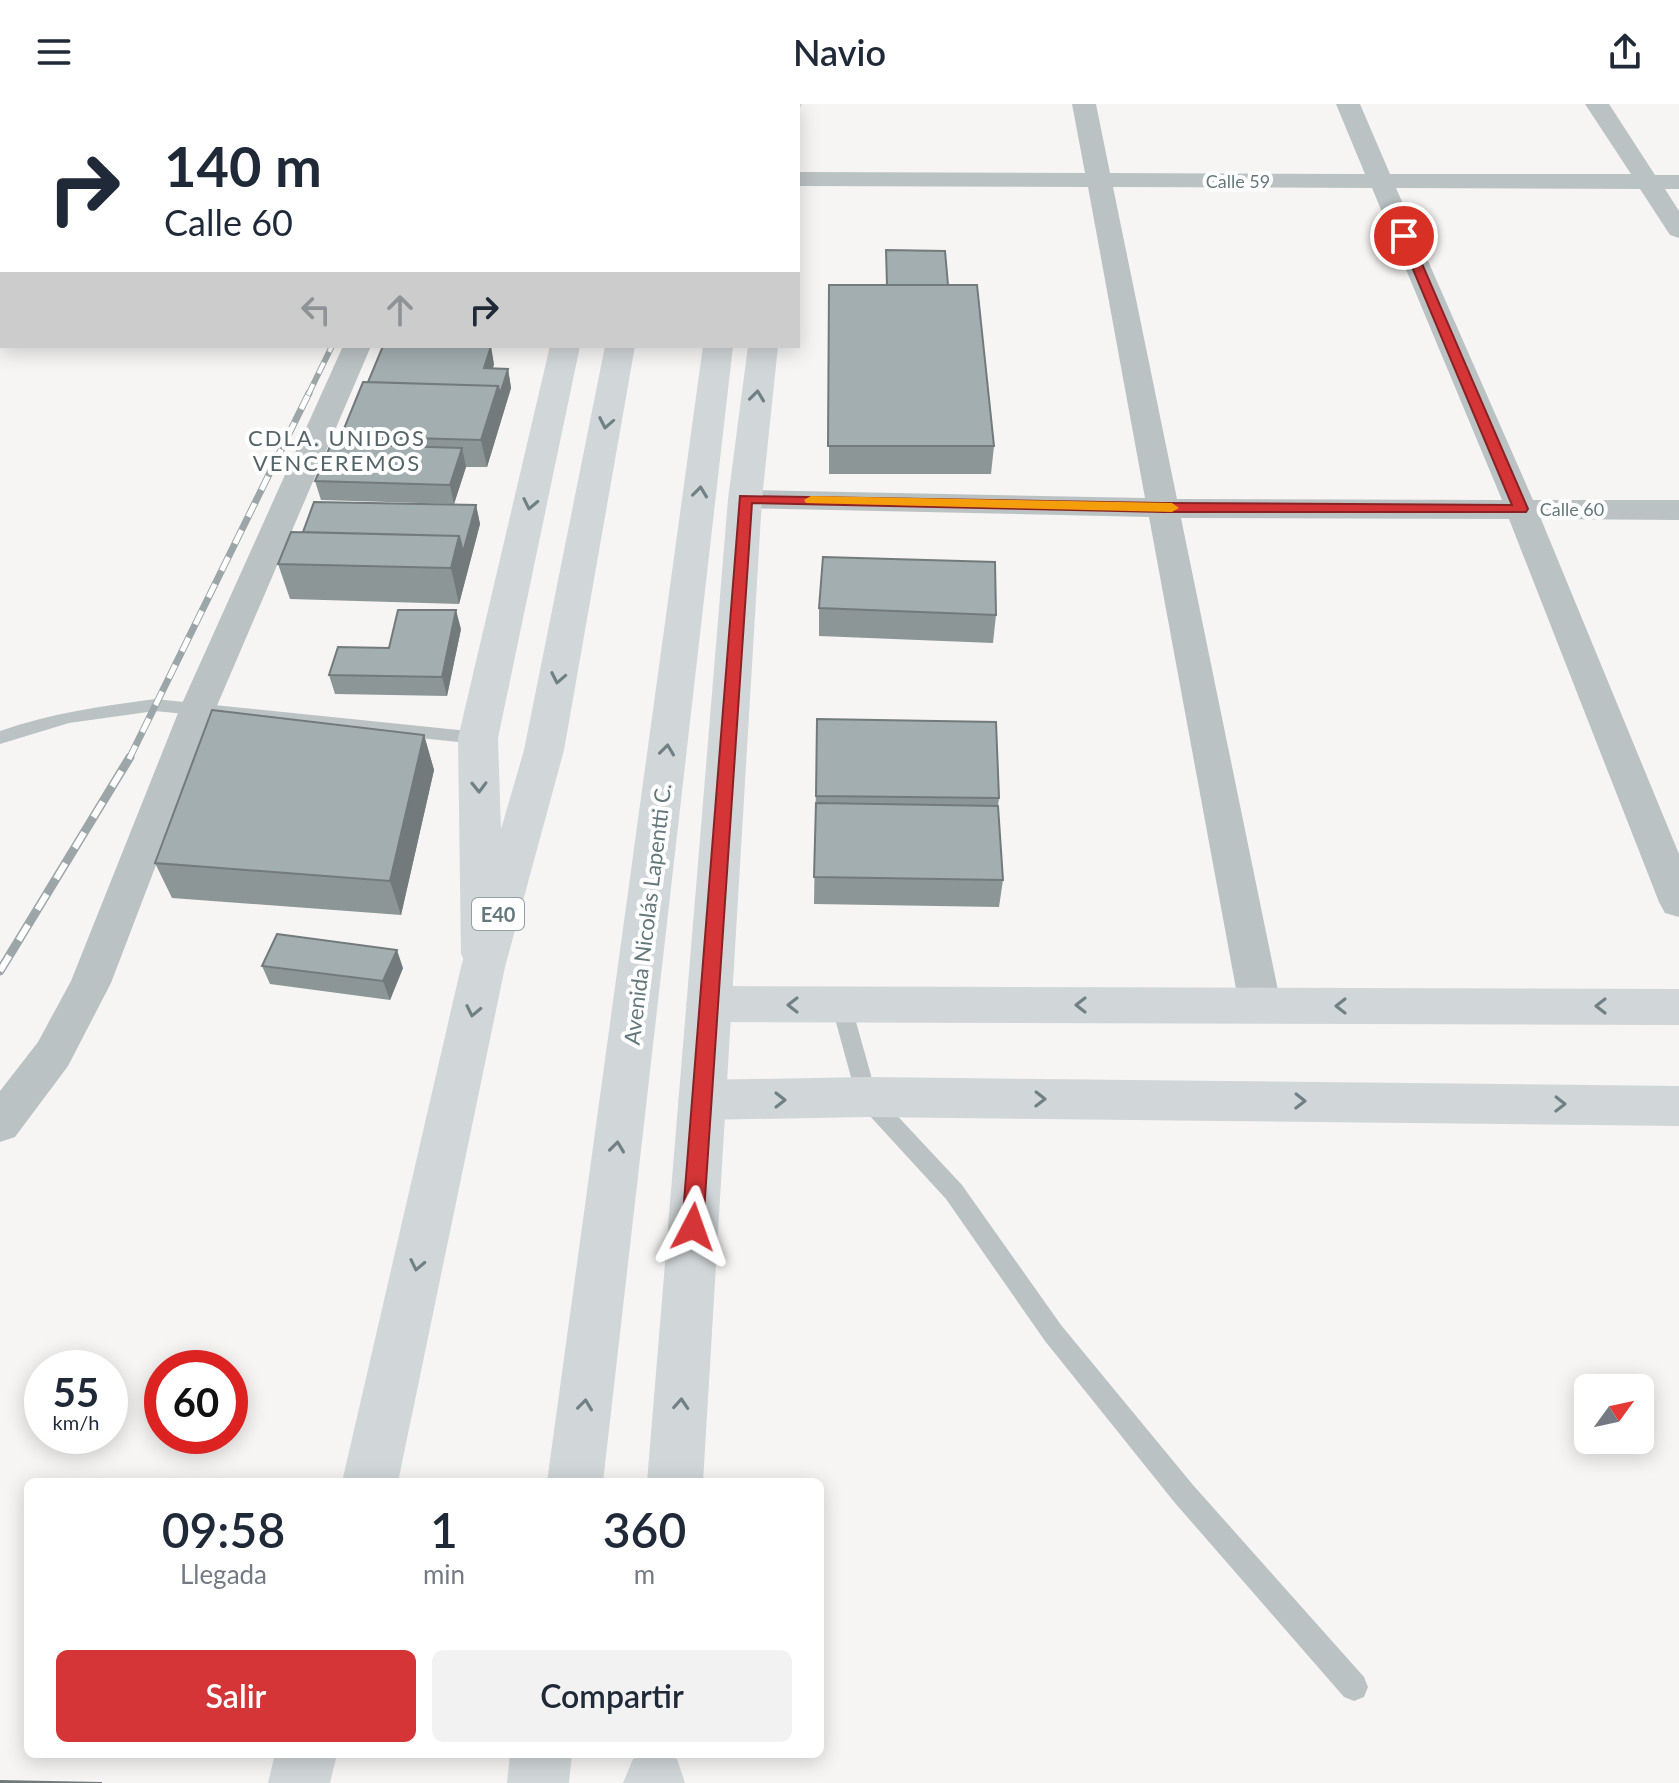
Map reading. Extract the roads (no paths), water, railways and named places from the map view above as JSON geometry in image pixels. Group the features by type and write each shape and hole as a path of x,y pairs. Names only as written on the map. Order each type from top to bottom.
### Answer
{"main road":[{"name":"E40","path":"483,967 478,738 565,348"},
{"name":"E40","path":"371,1478 483,967 544,750 620,348"},
{"name":"Avenida Nicolás Lapentti C.","path":"576,1478 718,348"},
{"path":"675,1478 745,499 763,348"},
{"path":"709,1004 1679,1007"},
{"path":"702,1100 866,1097 1679,1106"},
{"path":"299,1783 305,1758"},
{"path":"538,1783 541,1758"}],"street":[{"path":"1084,104 1260,1005"},
{"path":"1348,104 1521,509 1679,902"},
{"path":"1597,104 1679,230"},
{"name":"Calle 59","path":"800,179 1679,182"},
{"path":"0,1124 53,1054 91,983 198,708 356,348"},
{"name":"Calle 60","path":"745,499 1163,508 1679,510"}],"lane":[{"path":"0,738 35,725 155,705 478,738"},
{"path":"841,1004 866,1097 954,1192 1053,1333 1184,1494 1354,1687"}],"railway":[{"path":"308,395 331,348"},
{"path":"130,757 309,393"},
{"path":"0,971 130,757"}],"district":[{"name":"CDLA. UNIDOS VENCEREMOS","path":"337,450"}]}
